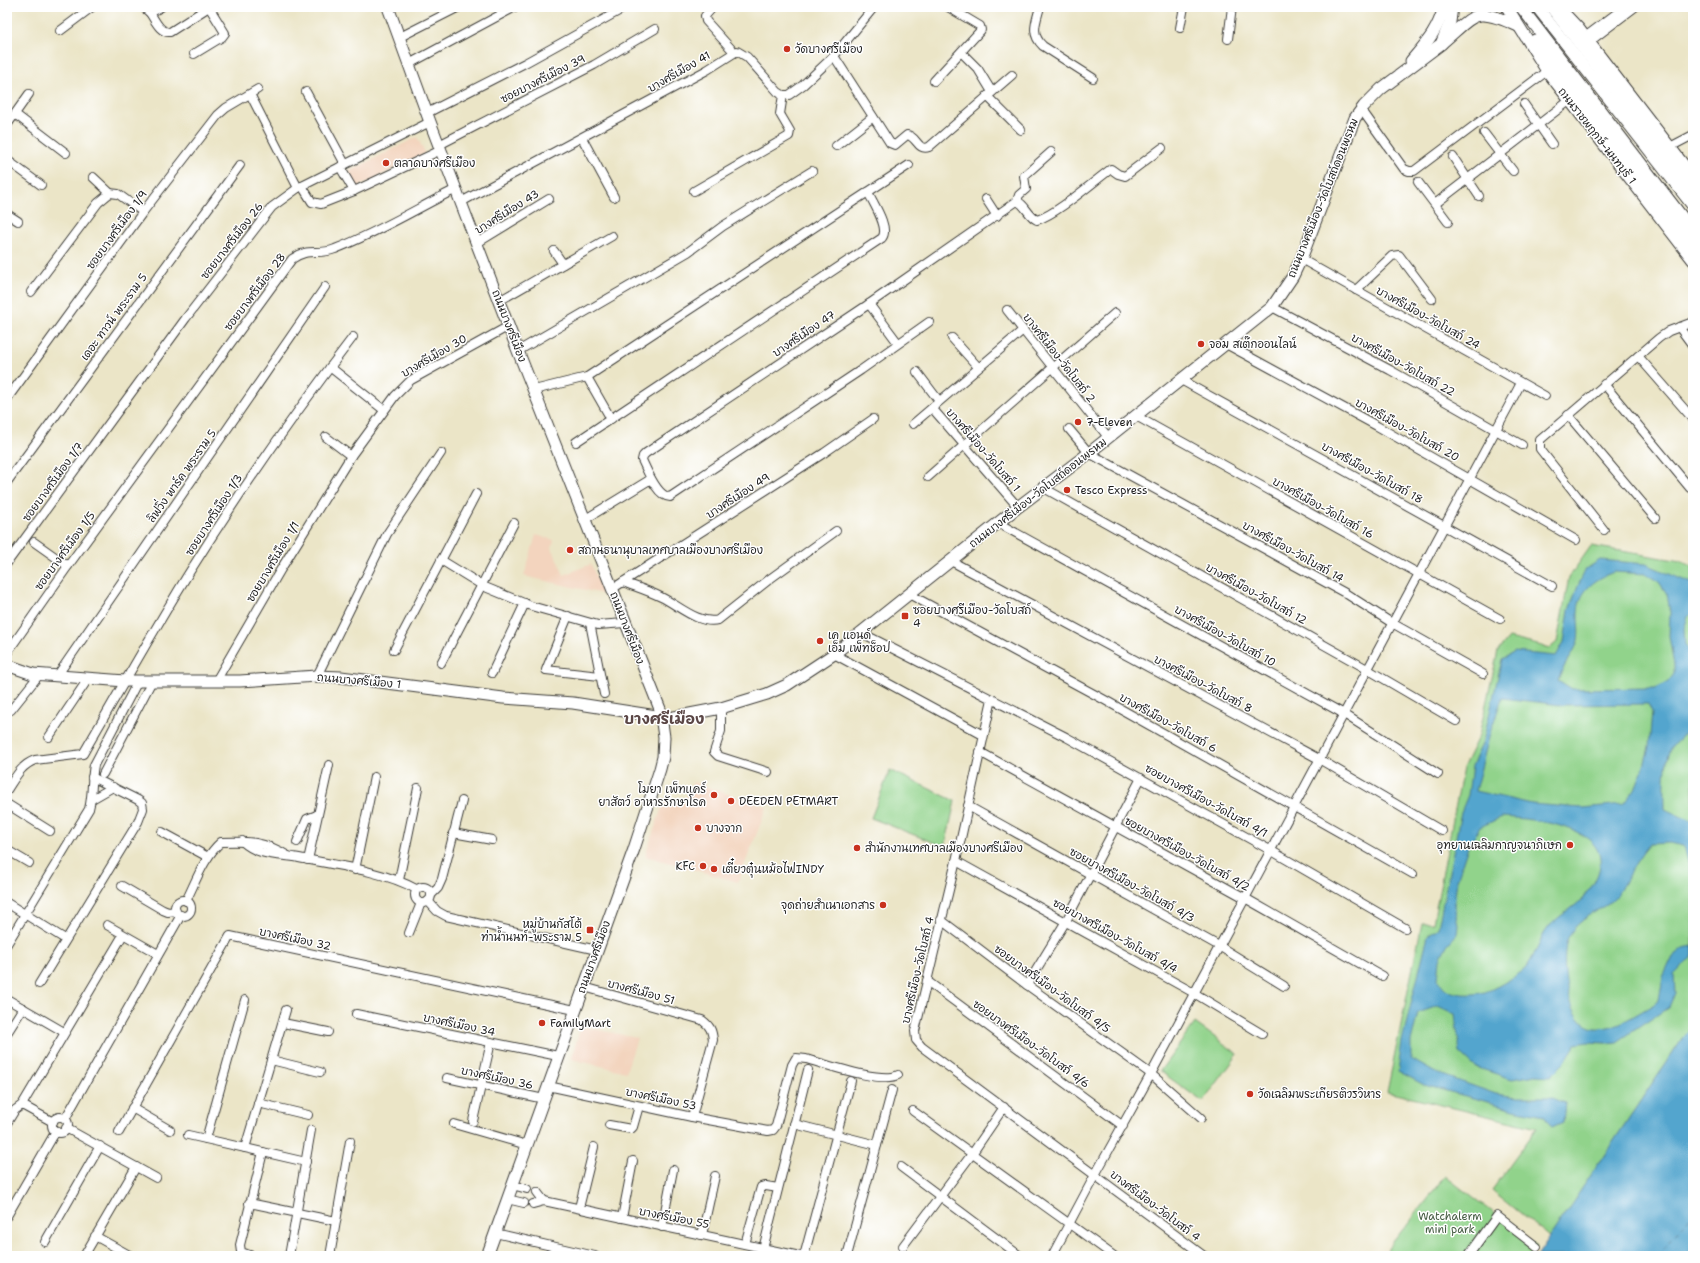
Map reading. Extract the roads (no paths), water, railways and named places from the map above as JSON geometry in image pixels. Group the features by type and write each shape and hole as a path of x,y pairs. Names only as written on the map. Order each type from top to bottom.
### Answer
{"street":[{"path":"60,31 92,7"},
{"path":"143,7 150,13 162,30 166,32 170,32 209,7 225,33 222,37 194,54"},
{"path":"150,13 161,7"},
{"name":"ถนนบางศรีเมือง","path":"388,7 518,351 662,717 664,730 664,757 634,849 487,1256"},
{"path":"400,37 459,7"},
{"path":"409,64 515,7"},
{"name":"ซอยบางศรีเมือง 26","path":"102,432 260,220 272,207 300,187 343,166 626,7"},
{"path":"713,7 705,16 706,21 734,52 741,52 778,92 783,95 789,95 803,85 834,56 874,7"},
{"path":"934,81 980,32 981,27 974,21 948,7"},
{"path":"1040,7 1034,28 1037,41 1093,78"},
{"path":"1180,28 1184,7"},
{"path":"1228,38 1232,7"},
{"name":"ถนนบางศรีเมือง-วัดโบสถ์ดอนพรหม","path":"1397,76 1434,34 1441,21 1444,7"},
{"path":"1441,44 1450,22 1452,7"},
{"path":"1507,7 1539,44 1693,246"},
{"name":"ถนนราชพฤกษ์-นนทบุรี 1","path":"1507,7 1547,71 1569,101 1693,260"},
{"name":"ถนนราชพฤกษ์-นนทบุรี 1","path":"1521,7 1693,231"},
{"path":"1537,7 1693,206"},
{"path":"1551,7 1693,192"},
{"path":"1558,7 1587,39 1693,177"},
{"path":"1587,39 1625,7"},
{"path":"1587,39 1635,7"},
{"name":"ถนนบางศรีเมือง-วัดโบสถ์ดอนพรหม","path":"662,717 686,715 721,708 767,694 787,684 834,654 1272,307 1293,276 1301,259 1345,142 1355,118 1361,109 1381,89 1441,44 1473,17 1481,14 1492,14 1519,26"},
{"name":"ซอยบางศรีเมือง 39","path":"300,187 312,202 316,204 321,204 354,191 440,147 656,29"},
{"name":"บางศรีเมือง 41","path":"461,202 707,70 734,52"},
{"path":"962,52 978,68 990,94 1021,130"},
{"path":"834,56 892,145 895,145 909,135 913,137 920,147 929,147 1012,75"},
{"path":"1361,109 1404,169 1414,171 1547,71"},
{"name":"ซอยบางศรีเมือง 1/9","path":"7,399 143,212 218,115 226,108 258,89"},
{"path":"306,92 354,191"},
{"path":"7,125 29,94"},
{"path":"250,94 300,187"},
{"path":"694,191 789,136 790,131 780,114 783,95"},
{"path":"1434,204 1569,101"},
{"path":"1524,104 1552,144"},
{"path":"15,114 66,153"},
{"path":"836,146 873,117"},
{"path":"1484,134 1513,172"},
{"path":"1670,147 1693,136"},
{"path":"582,138 614,197"},
{"path":"1051,152 1024,176 1026,189 1019,195 1017,201 1022,203 1033,218 1037,220 1043,218 1070,200 1111,168 1121,176 1125,176 1162,148"},
{"path":"1453,157 1480,196"},
{"path":"7,160 41,185"},
{"name":"เดอะ ทาวน์ พระราม 5","path":"7,482 240,165"},
{"path":"534,390 586,377 909,165"},
{"path":"518,351 688,252 723,226 812,171"},
{"path":"93,177 110,193 118,194 143,212"},
{"path":"1418,182 1448,222"},
{"name":"ซอยบางศรีเมือง 28","path":"142,464 292,259 299,254 306,252 325,252 349,244 456,189"},
{"path":"576,442 882,238 885,227 868,192"},
{"path":"31,292 98,203 110,193"},
{"name":"บางศรีเมือง 43","path":"477,243 549,199"},
{"path":"986,199 996,216"},
{"name":"บางศรีเมือง 47","path":"898,343 835,388 670,497 666,497 651,479 642,460 646,453 869,304 1017,201"},
{"path":"7,214 18,221"},
{"path":"499,301 612,236"},
{"path":"554,250 563,264"},
{"path":"1356,290 1392,256 1398,255 1432,299"},
{"name":"บางศรีเมือง-วัดโบสถ์ 24","path":"1301,259 1545,396"},
{"name":"ลิฟวิ่ง พาร์ค พระราม 5","path":"57,676 325,287"},
{"path":"869,304 898,343 929,322"},
{"name":"บางศรีเมือง-วัดโบสถ์ 22","path":"1272,307 1390,370 1522,445"},
{"name":"บางศรีเมือง-วัดโบสถ์ 2","path":"1007,310 1108,437"},
{"path":"928,477 1115,313"},
{"path":"1604,530 1540,449 1539,444 1542,437 1659,338 1669,331 1693,322"},
{"name":"บางศรีเมือง 30","path":"351,456 384,410 411,380 509,326"},
{"path":"1679,327 1693,346"},
{"path":"912,424 1023,330"},
{"name":"ซอยบางศรีเมือง 1/3","path":"7,790 18,772 29,762 83,754 125,681 205,549 258,469 353,337"},
{"path":"952,338 978,368"},
{"name":"บางศรีเมือง-วัดโบสถ์ 20","path":"1226,344 1470,478 1576,540"},
{"path":"1638,356 1693,418"},
{"path":"330,367 384,410"},
{"path":"917,372 939,400"},
{"path":"586,377 611,419"},
{"name":"บางศรีเมือง-วัดโบสถ์ 18","path":"1181,380 1552,586"},
{"path":"1052,1256 1344,714 1520,383"},
{"path":"1604,384 1690,488"},
{"name":"บางศรีเมือง-วัดโบสถ์ 1","path":"932,408 1018,507"},
{"path":"1568,415 1655,518"},
{"name":"บางศรีเมือง-วัดโบสถ์ 16","path":"1136,416 1500,619"},
{"name":"บางศรีเมือง 49","path":"612,589 824,453 873,419"},
{"path":"1070,430 1089,453"},
{"name":"ซอยบางศรีเมือง 1/7","path":"7,563 102,432"},
{"path":"326,437 351,456"},
{"path":"317,676 387,534 441,452"},
{"name":"บางศรีเมือง-วัดโบสถ์ 14","path":"1089,453 1345,593 1392,623 1483,674"},
{"name":"ซอยบางศรีเมือง 1/1","path":"216,681 281,569 351,456"},
{"name":"ซอยบางศรีเมือง 1/5","path":"7,653 142,464"},
{"path":"584,520 651,479"},
{"name":"บางศรีเมือง-วัดโบสถ์ 12","path":"1044,488 1367,669 1456,721"},
{"path":"394,650 476,494"},
{"path":"441,663 514,523"},
{"name":"บางศรีเมือง-วัดโบสถ์ 10","path":"998,524 1344,714 1438,774"},
{"path":"623,582 662,597 707,621 718,620 771,578 836,531"},
{"path":"34,542 68,566"},
{"path":"441,560 482,585 525,603 598,625 625,622"},
{"name":"บางศรีเมือง-วัดโบสถ์ 8","path":"952,561 1319,759 1442,831"},
{"name":"บางศรีเมือง-วัดโบสถ์ 6","path":"909,594 1103,699 1413,874"},
{"path":"492,673 525,603"},
{"path":"568,616 546,670 600,676"},
{"path":"590,623 604,694"},
{"path":"860,632 992,699"},
{"path":"834,654 983,735"},
{"name":"ถนนบางศรีเมือง 1","path":"7,666 39,675 125,681 279,680 317,676 341,677 503,698 572,703 662,717"},
{"path":"11,710 39,675"},
{"path":"49,737 88,679"},
{"path":"7,944 89,809 92,799 92,777 94,765 138,681"},
{"path":"103,774 152,681"},
{"name":"บางศรีเมือง-วัดโบสถ์ 4","path":"992,699 956,861 915,1031 916,1040 922,1047 1204,1256"},
{"name":"ซอยบางศรีเมือง-วัดโบสถ์ 4/1","path":"992,699 1141,778 1406,928"},
{"path":"721,708 721,731 714,752 718,756 768,772"},
{"name":"ซอยบางศรีเมือง-วัดโบสถ์ 4/2","path":"980,752 1245,898 1382,976"},
{"path":"308,860 329,765"},
{"path":"39,984 65,939 138,822 143,809 142,803 138,800 92,777"},
{"path":"355,870 374,777"},
{"path":"1027,985 1066,921 1141,778"},
{"path":"92,799 113,787"},
{"path":"398,880 418,788"},
{"path":"427,899 438,888 442,879 462,801"},
{"path":"7,804 50,832"},
{"name":"ซอยบางศรีเมือง-วัดโบสถ์ 4/3","path":"968,806 1219,946 1284,986"},
{"path":"297,842 308,820 317,816"},
{"path":"162,832 208,857"},
{"path":"453,833 492,840"},
{"path":"186,901 214,848 221,842 252,841 276,848 288,856 398,880 416,889 419,887 426,887 429,889 427,899 409,933"},
{"path":"7,850 29,863"},
{"name":"ซอยบางศรีเมือง-วัดโบสถ์ 4/4","path":"956,861 1194,993 1262,1034"},
{"path":"122,886 168,912 187,914 190,906 186,901"},
{"path":"416,889 415,898 427,899 437,911 446,916 597,950"},
{"path":"178,913 175,908 177,902 183,900 186,901"},
{"path":"7,903 65,939"},
{"path":"64,1119 158,954 178,913"},
{"name":"ซอยบางศรีเมือง-วัดโบสถ์ 4/5","path":"941,920 1027,985 1151,1074 1201,1118"},
{"path":"107,925 158,954"},
{"path":"7,1123 15,1110 22,1105 123,935"},
{"name":"บางศรีเมือง 32","path":"118,1132 230,936 575,1010"},
{"name":"ซอยบางศรีเมือง-วัดโบสถ์ 4/6","path":"927,981 1123,1126"},
{"name":"บางศรีเมือง 51","path":"584,988 702,1020 709,1025 713,1040 692,1117"},
{"path":"7,999 64,1032"},
{"path":"206,1139 245,1000"},
{"path":"7,1033 23,1008"},
{"path":"245,1148 286,1010"},
{"name":"บางศรีเมือง 34","path":"356,1014 558,1056"},
{"path":"283,1023 328,1032"},
{"path":"473,1121 491,1042"},
{"name":"บางศรีเมือง 53","path":"548,1086 692,1117 768,1131 773,1130 776,1126 792,1065 796,1058 806,1059 880,1078 893,1078 898,1075"},
{"path":"271,1060 320,1072"},
{"path":"763,1249 808,1070"},
{"name":"บางศรีเมือง 36","path":"447,1078 544,1099"},
{"path":"804,1256 852,1081"},
{"path":"847,1256 892,1090"},
{"path":"258,1103 308,1115"},
{"path":"22,1105 53,1122"},
{"path":"609,1125 633,1127 639,1106"},
{"path":"903,1246 972,1154 1004,1107"},
{"path":"132,1108 170,1130"},
{"path":"913,1111 1114,1256"},
{"path":"59,1117 64,1119 67,1123 66,1128 63,1132 56,1131 52,1126 53,1122 59,1117"},
{"path":"454,1124 527,1145"},
{"path":"794,1124 877,1145"},
{"path":"66,1128 156,1178"},
{"path":"289,1256 311,1130"},
{"path":"7,1216 56,1131"},
{"path":"188,1135 306,1162"},
{"path":"330,1256 350,1141"},
{"path":"45,1242 100,1146"},
{"path":"579,1208 594,1147"},
{"path":"252,1256 245,1255 240,1249 249,1203 263,1152"},
{"path":"622,1218 633,1161"},
{"path":"84,1256 136,1167"},
{"path":"901,1167 1020,1256"},
{"path":"662,1227 673,1170"},
{"path":"702,1235 715,1176"},
{"path":"512,1185 527,1189"},
{"path":"745,1244 761,1187 766,1186 778,1188"},
{"path":"537,1192 544,1201"},
{"path":"507,1199 524,1203"},
{"name":"บางศรีเมือง 55","path":"533,1204 544,1201 800,1256"},
{"path":"249,1203 336,1221"},
{"path":"1468,1256 1497,1216 1537,1247"},
{"path":"495,1233 595,1256"},
{"path":"95,1236 131,1256"}],"water":[{"path":"1600,560 1646,564 1693,584 1693,612 1688,617 1684,629 1685,644 1693,656 1693,728 1676,742 1669,754 1665,777 1665,809 1693,822 1693,881 1684,846 1670,843 1650,844 1635,864 1617,895 1577,925 1568,938 1565,948 1564,961 1565,975 1572,1005 1585,1025 1595,1028 1603,1028 1618,1024 1653,1005 1659,1000 1663,977 1673,956 1683,948 1693,946 1693,956 1674,975 1675,993 1669,1007 1617,1042 1588,1042 1576,1044 1564,1063 1551,1076 1536,1075 1512,1079 1475,1067 1460,1053 1455,1014 1438,1006 1418,1013 1411,1042 1411,1059 1434,1072 1496,1094 1519,1097 1550,1097 1565,1103 1563,1122 1552,1127 1544,1115 1518,1110 1424,1085 1398,1071 1402,1041 1428,935 1438,928 1461,812 1468,795 1472,766 1483,742 1502,659 1515,652 1556,656 1564,642 1569,610 1586,569","holes":["1614,572 1646,574 1659,582 1667,594 1670,612 1669,636 1674,674 1668,682 1655,688 1572,689 1558,680 1578,641 1578,608 1580,600 1588,588 1600,578","1502,698 1561,705 1648,704 1652,712 1649,747 1644,766 1635,789 1623,804 1582,808 1532,804 1475,791 1491,730","1502,817 1541,821 1561,826 1579,833 1593,843 1600,857 1598,874 1585,896 1548,928 1528,966 1515,976 1491,990 1477,994 1463,994 1449,991 1438,979 1440,959 1447,945 1457,934 1458,924 1454,906 1457,880 1468,847 1480,827"]},
{"path":"1693,1026 1693,1256 1537,1256 1685,1034"}],"place":[{"name":"วัดบางศรีเมือง","path":"787,49"},
{"name":"ตลาดบางศรีเมือง","path":"386,163"},
{"name":"จอม สเต๊กออนไลน์","path":"1201,344"},
{"name":"7-Eleven","path":"1078,422"},
{"name":"Tesco Express","path":"1067,490"},
{"name":"สถานธนานุบาลเทศบาลเมืองบางศรีเมือง","path":"570,550"},
{"name":"ซอยบางศรีเมือง-วัดโบสถ์ 4","path":"905,616"},
{"name":"เค แอนด์ เอ็ม เพ็ทช็อป","path":"820,641"},
{"name":"โมยา เพ็ทแคร์ ยาสัตว์ อาหารรักษาโรค","path":"714,795"},
{"name":"DEEDEN PETMART","path":"731,801"},
{"name":"บางจาก","path":"698,828"},
{"name":"อุทยานเฉลิมกาญจนาภิเษก","path":"1570,845"},
{"name":"สำนักงานเทศบาลเมืองบางศรีเมือง","path":"857,848"},
{"name":"KFC","path":"703,866"},
{"name":"เตี๋ยวตุ๋นหม้อไฟINDY","path":"714,869"},
{"name":"จุดถ่ายสำเนาเอกสาร","path":"883,905"},
{"name":"หมู่บ้านกัสโต้ ท่าน้ำนนท์-พระราม 5","path":"590,930"},
{"name":"FamilyMart","path":"542,1023"},
{"name":"วัดเฉลิมพระเกียรติวรวิหาร","path":"1250,1094"}],"district":[{"name":"บางศรีเมือง","path":"664,719"}],"park label":[{"name":"Watchalerm mini park","path":"1450,1222"}]}
